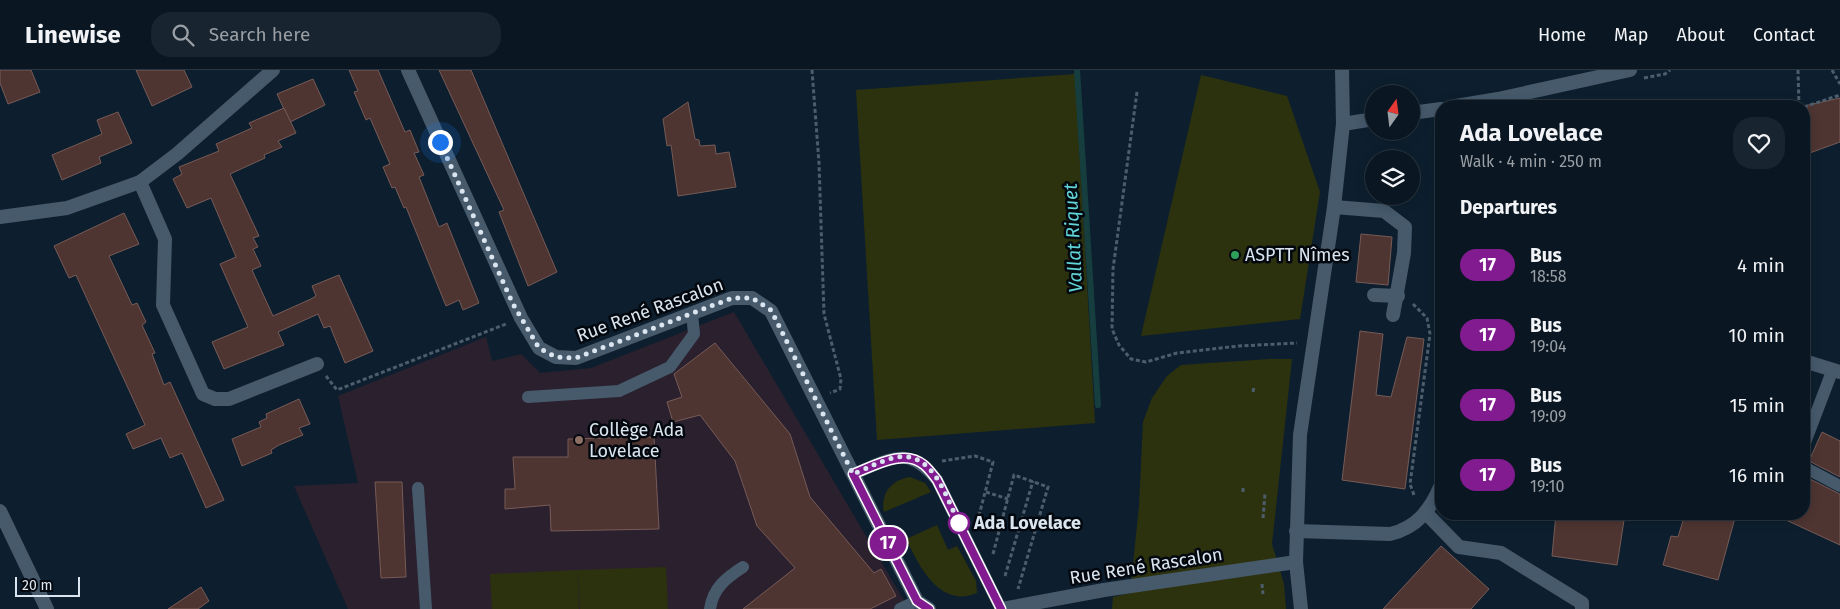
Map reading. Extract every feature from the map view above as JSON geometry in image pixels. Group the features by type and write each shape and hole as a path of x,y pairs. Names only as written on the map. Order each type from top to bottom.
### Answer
{"street":[{"path":"0,217 67,208 140,182 177,154 272,70"},
{"name":"Rue René Rascalon","path":"408,70 521,318 539,348 556,357 576,358 732,298 752,298 771,310 917,601 929,609"},
{"path":"1301,609 1296,562 1300,435 1334,207 1343,124 1342,70"},
{"path":"1492,100 1630,70"},
{"path":"1420,112 1435,110"},
{"path":"1343,124 1365,121"},
{"path":"140,182 165,239 163,305 203,394 214,399 229,400 317,364"},
{"path":"1334,207 1384,211 1405,227 1398,296 1393,315"},
{"path":"1374,295 1398,296"},
{"path":"1810,363 1837,371"},
{"path":"1296,531 1390,534 1404,530 1426,513 1435,496"},
{"path":"0,511 47,609"},
{"path":"1426,513 1459,547 1501,553 1582,603 1582,609"},
{"name":"Rue René Rascalon","path":"1000,606 1037,606 1114,588 1296,562"}],"lane":[{"path":"528,397 619,391 670,367 694,334 692,314"},
{"path":"1810,432 1837,371"},
{"path":"853,474 891,460 908,457 923,464 937,480 1000,606"},
{"path":"1810,470 1840,486"},
{"path":"418,488 426,609"},
{"path":"710,609 712,596 727,578 743,567"},
{"path":"900,609 917,601"}],"path":[{"path":"812,70 819,163 824,314 841,379 840,389 816,399"},
{"path":"1798,70 1799,100"},
{"path":"1832,70 1840,84"},
{"path":"1138,92 1113,269 1112,329 1119,345 1131,359 1146,362 1177,353 1240,346 1315,343"},
{"path":"1810,105 1840,96"},
{"path":"1398,296 1412,303 1427,318 1430,334 1410,484 1414,495"},
{"path":"317,364 337,390 521,318"},
{"path":"1253,392 1254,387"},
{"path":"923,464 974,456 993,462 971,547"},
{"path":"986,579 1014,475 1048,487 1018,591 1020,605"},
{"path":"1000,606 1033,481"},
{"path":"986,492 1008,499"},
{"path":"1263,518 1265,493"}],"shaded area":[{"name":"Collège Ada Lovelace","path":"734,312 909,609 348,609 294,486 358,483 338,396 486,337 492,361 521,354 540,373 591,368"}],"green space":[{"path":"1075,74 1095,423 877,440 856,90"},
{"name":"ASPTT Nîmes","path":"1201,75 1287,96 1320,192 1300,319 1141,336"},
{"path":"1292,359 1272,544 1284,584 1286,609 1112,609 1113,597 1130,593 1139,506 1143,422 1152,398 1167,376 1181,365"},
{"path":"910,477 925,483 931,492 884,512 884,499 889,488 898,481"},
{"path":"937,525 948,550 957,546 976,581 977,593 964,596 952,595 941,590 932,582 917,561 906,539"},
{"path":"666,567 668,609 580,609 578,570"},
{"path":"578,570 579,609 492,609 490,574"}],"building":[{"path":"0,70 31,70 40,92 8,104 0,83"},
{"path":"136,70 184,70 192,87 152,106"},
{"path":"349,70 378,70 405,132 410,130 419,152 414,153 424,175 419,177 439,227 447,223 479,303 463,310 459,300 446,306 406,207 404,208 395,187 392,188 383,167 390,164 370,118 366,120 354,92 358,91"},
{"path":"439,70 471,70 557,272 528,286 499,212 504,210"},
{"path":"313,79 325,105 290,122 277,94"},
{"path":"1840,98 1840,142 1810,153 1810,105"},
{"path":"688,102 695,139 699,140 700,146 715,145 716,154 729,152 736,187 678,196 671,145 667,146 663,119"},
{"path":"284,108 296,133 278,141 282,147 264,155 265,158 230,174 259,236 253,238 258,247 253,249 261,266 252,270 273,316 316,296 312,286 339,275 373,351 345,363 330,326 324,328 318,314 278,332 284,345 224,369 212,342 248,327 220,264 236,257 211,198 187,208 173,179 182,174 179,167 219,151 216,144 252,128 249,123"},
{"path":"118,112 132,143 99,157 101,163 62,180 52,155 102,134 97,120"},
{"path":"124,213 139,244 109,256 132,305 137,303 146,322 142,325 155,353 152,354 164,385 170,382 224,500 206,508 182,453 170,458 161,438 133,449 126,434 145,425 76,275 69,278 54,246"},
{"path":"1361,234 1392,237 1388,285 1356,282"},
{"path":"1360,331 1383,334 1376,395 1391,397 1407,337 1424,339 1405,489 1342,480"},
{"path":"715,343 790,434 810,497 874,573 881,569 896,596 870,609 743,609 795,568 757,526 735,461 700,415 673,422 667,402 682,397 674,374"},
{"path":"299,399 310,424 299,428 303,435 279,445 271,450 272,453 242,466 232,439 261,427 259,422 267,418 266,414"},
{"path":"1822,432 1840,441 1840,477 1810,462"},
{"path":"654,437 659,529 551,531 550,505 505,509 505,489 515,489 513,457 568,457 568,439"},
{"path":"1810,479 1840,494 1840,545 1786,520 1810,520"},
{"path":"375,482 402,482 406,577 381,578"},
{"path":"1555,520 1624,520 1617,565 1552,556"},
{"path":"1683,520 1734,520 1718,580 1663,565 1671,536 1678,537"},
{"path":"1441,546 1489,589 1471,609 1383,609"},
{"path":"201,587 209,601 198,609 168,609"}],"waterway":[{"name":"Vallat Riquet","path":"1077,70 1098,405"}],"bus line":[{"name":"17","path":"929,609 917,601 853,474 891,460 908,457 923,464 937,480 1001,609"}],"place":[{"name":"ASPTT Nîmes","path":"1235,255"},
{"name":"Collège Ada Lovelace","path":"579,440"},
{"name":"Ada Lovelace","path":"959,523"}],"route":[{"path":"440,142 513,304 539,348 556,357 576,358 732,298 752,298 771,310 853,474 891,460 908,457 923,464 937,480 959,523"}]}
